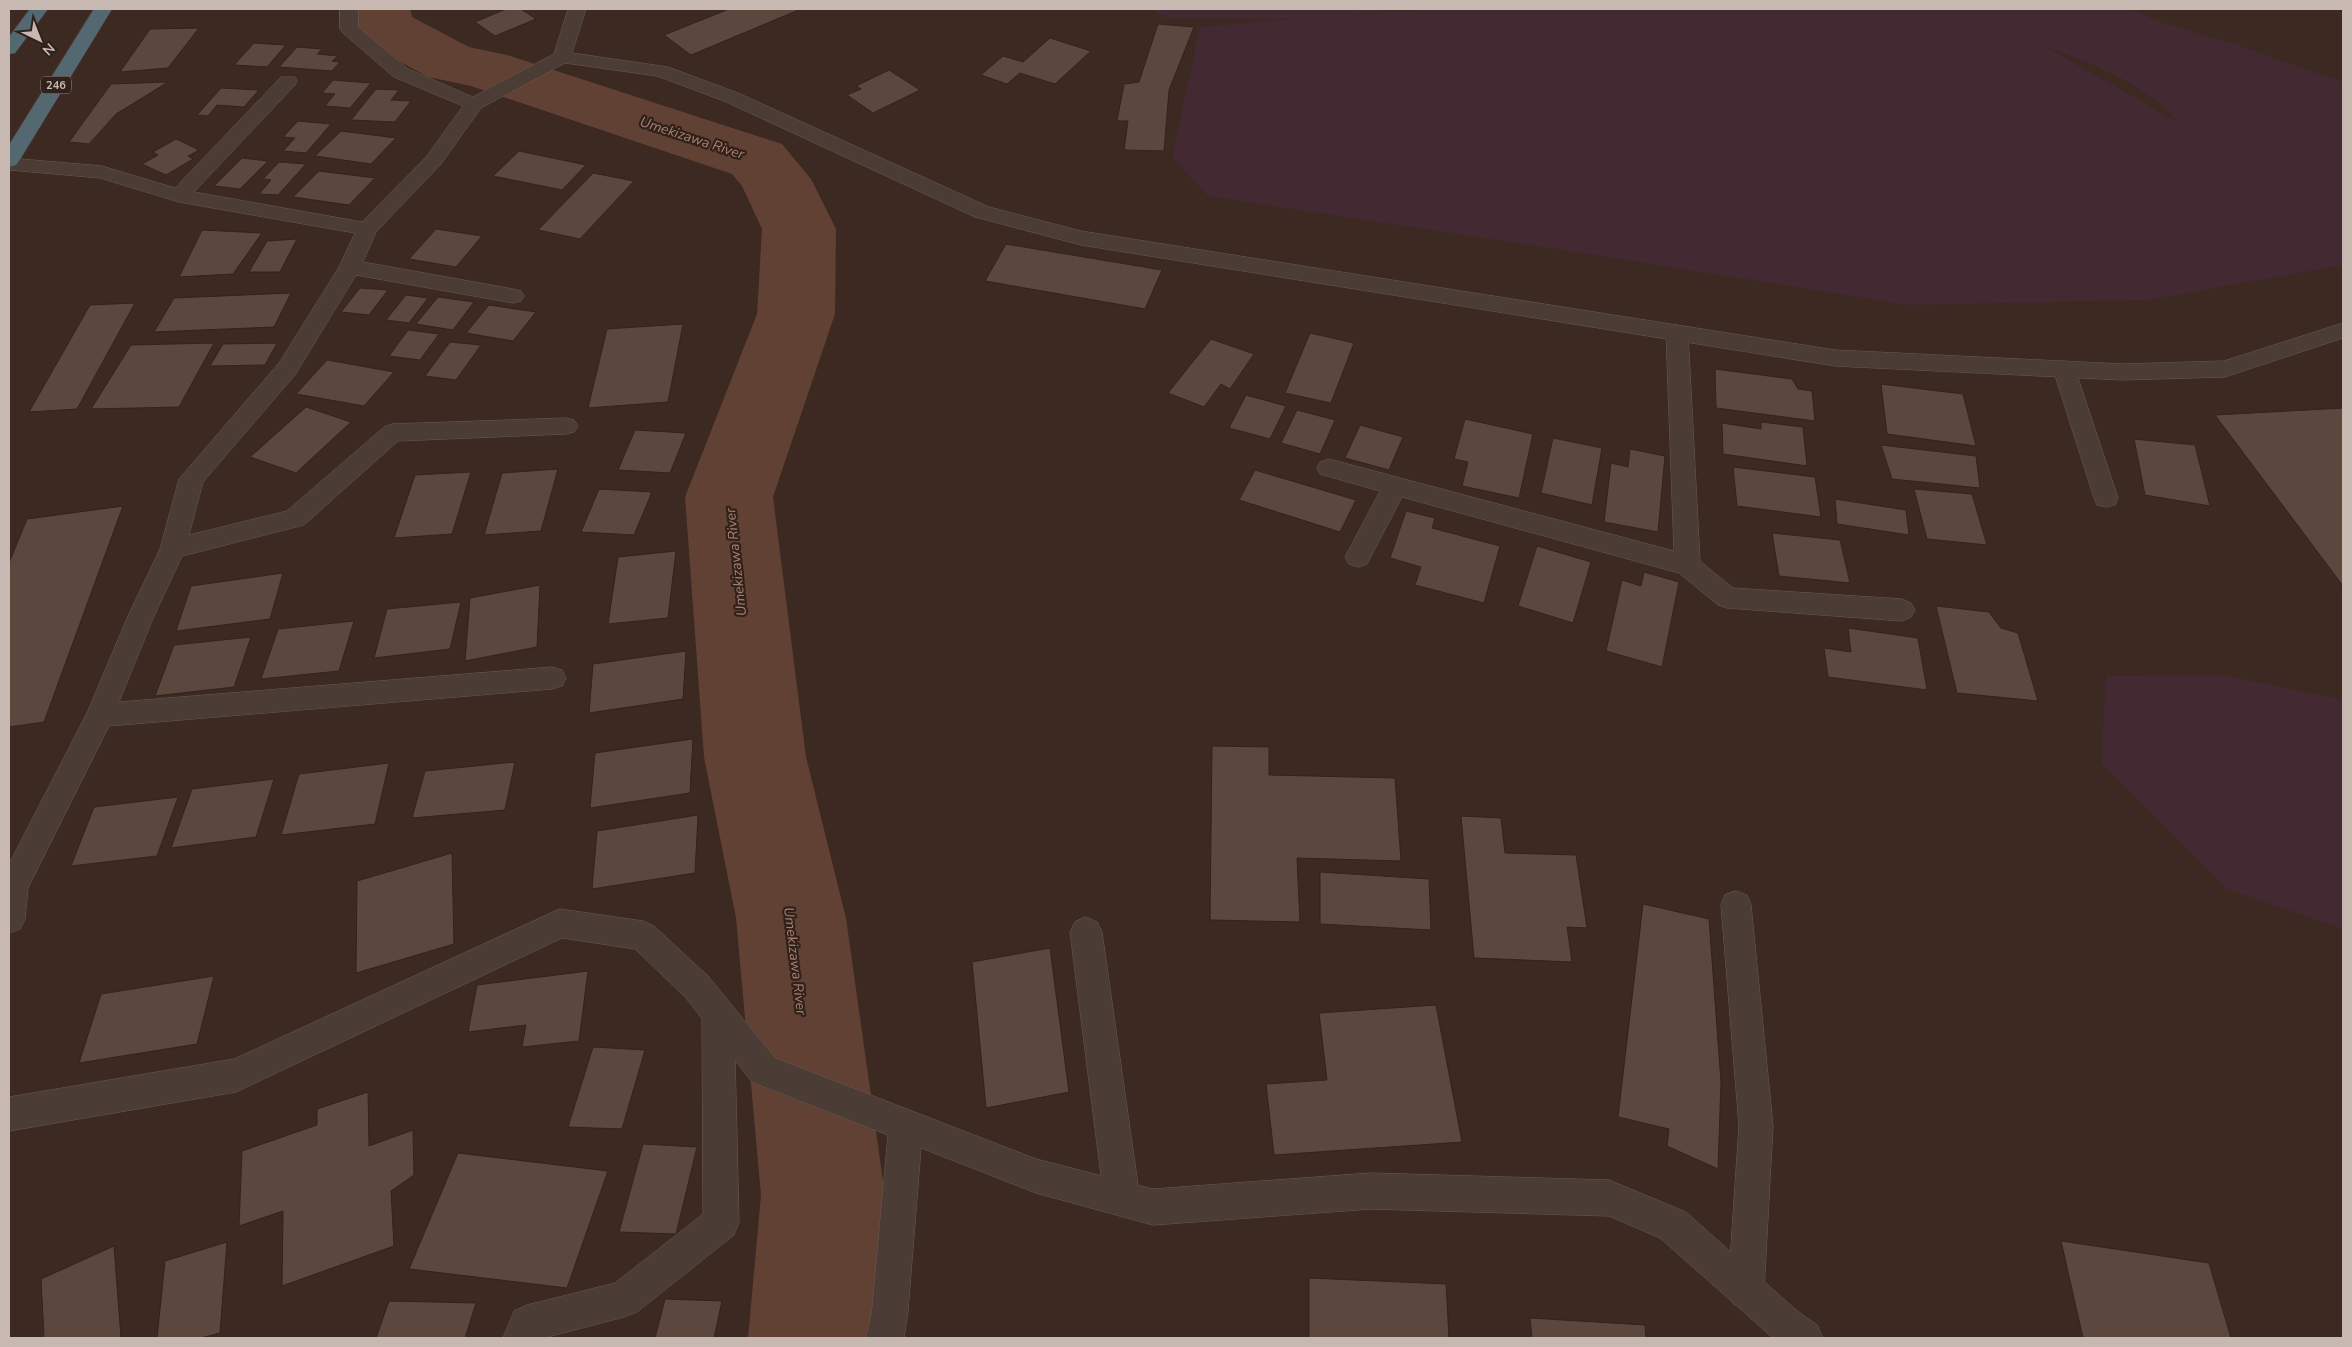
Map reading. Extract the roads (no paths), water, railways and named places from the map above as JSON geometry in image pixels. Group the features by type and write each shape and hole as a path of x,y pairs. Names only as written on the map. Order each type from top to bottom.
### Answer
{"highway":[{"path":"9,50 39,9"},
{"name":"246","path":"9,163 103,9"}],"street":[{"path":"349,9 349,30 400,73 480,100"},
{"path":"556,60 577,9"},
{"path":"9,919 11,887 100,715 141,616 172,549 191,479 287,368 350,267 367,229 434,160 480,100 556,60 661,71 731,97 982,212 1081,238 1835,358 2122,372 2225,369 2343,330"},
{"path":"179,196 288,81"},
{"path":"9,163 102,172 179,196 367,229"},
{"path":"350,267 512,296"},
{"path":"1677,333 1687,565"},
{"path":"2064,369 2106,498"},
{"path":"172,549 295,518 392,433 566,426"},
{"path":"1329,468 1687,565 1727,598 1902,610"},
{"path":"1358,557 1395,486"},
{"path":"100,715 552,678"},
{"path":"1736,905 1756,1126 1746,1291"},
{"path":"9,1114 236,1075 560,923 643,936 697,987 764,1070 1036,1176 1153,1207 1371,1191 1609,1198 1673,1226 1782,1323 1804,1338"},
{"path":"1086,932 1122,1199"},
{"path":"522,1338 527,1324 624,1298 721,1222 718,1015"},
{"path":"885,1338 890,1311 892,1120"}],"waterway":[{"name":"Umekizawa River","path":"379,9 382,27 451,63 484,69 757,159 775,179 799,229 796,314 729,497 755,757 791,918 823,1195 814,1338"}]}
